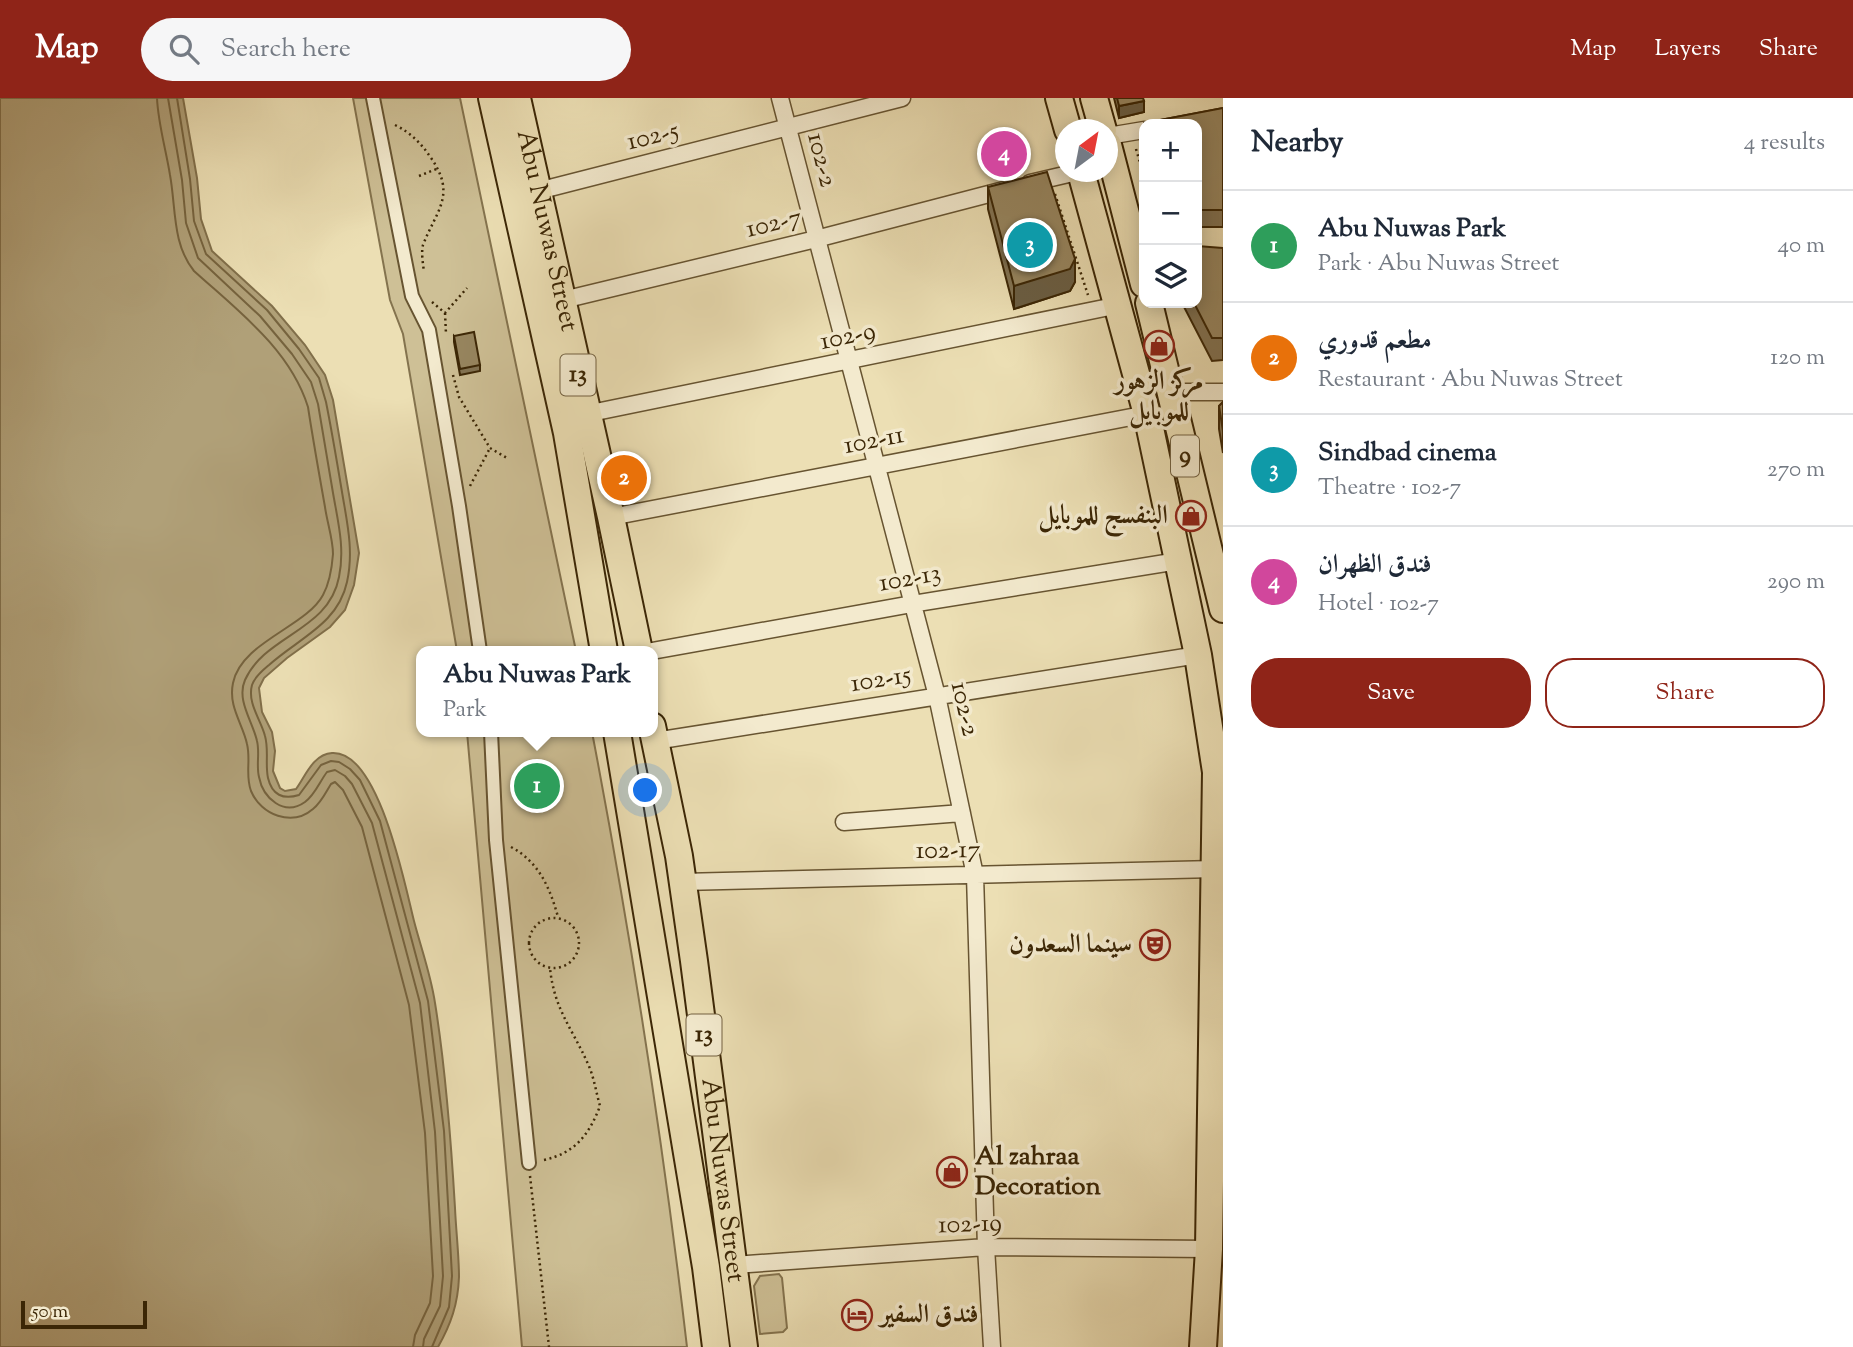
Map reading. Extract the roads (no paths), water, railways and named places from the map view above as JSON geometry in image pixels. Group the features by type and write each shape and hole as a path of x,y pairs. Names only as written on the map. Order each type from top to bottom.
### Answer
{"main road":[{"name":"Abu Nuwas Street","path":"492,98 567,432 603,646"},
{"name":"Abu Nuwas Street","path":"517,98 638,646"},
{"path":"1059,98 1065,119"},
{"path":"1094,98 1100,119"},
{"path":"1118,181 1139,257"},
{"name":"9","path":"1082,182 1119,305 1147,414 1198,655 1216,772 1217,1077 1203,1347"},
{"name":"9","path":"1150,308 1170,392 1214,539 1223,609"},
{"name":"Abu Nuwas Street","path":"618,737 706,1267 716,1347"},
{"name":"Abu Nuwas Street","path":"655,737 682,882 744,1347"},
{"path":"1216,772 1223,809"}],"street":[{"path":"373,98 412,296 429,330 479,646"},
{"name":"102-2","path":"780,98 937,696 975,875 986,1247 992,1347"},
{"name":"102-5","path":"538,191 902,98"},
{"path":"1118,134 1138,131"},
{"name":"102-7","path":"562,300 1055,178"},
{"name":"102-9","path":"586,414 1119,305"},
{"path":"1170,392 1223,392"},
{"name":"102-11","path":"611,517 1147,414"},
{"name":"102-13","path":"658,650 912,604 1178,561"},
{"name":"102-15","path":"658,732 937,696 1198,655"},
{"path":"491,737 496,839 529,1163"},
{"path":"844,822 962,813"},
{"name":"102-17","path":"682,882 1215,869"},
{"name":"102-19","path":"734,1265 986,1247 1209,1249"}],"water":[{"path":"0,98 183,98 201,219 212,251 272,306 305,345 325,375 333,400 359,553 354,585 345,610 330,627 287,658 264,678 259,688 262,712 272,732 275,751 273,771 280,788 285,791 296,789 315,762 325,754 332,753 349,758 363,773 376,796 396,852 433,993 450,1131 459,1277 453,1314 438,1347 0,1347"}],"place":[{"name":"فندق الظهران","path":"1004,154"},
{"name":"Sindbad cinema","path":"1030,245"},
{"name":"مركز الزهور للموبايل","path":"1159,346"},
{"name":"مطعم قدوري","path":"624,478"},
{"name":"البنفسج للموبايل","path":"1191,516"},
{"name":"Abu Nuwas Park","path":"537,786"},
{"name":"سينما السعدون","path":"1155,945"},
{"name":"Al zahraa Decoration","path":"952,1172"},
{"name":"فندق السفير","path":"857,1315"}]}
